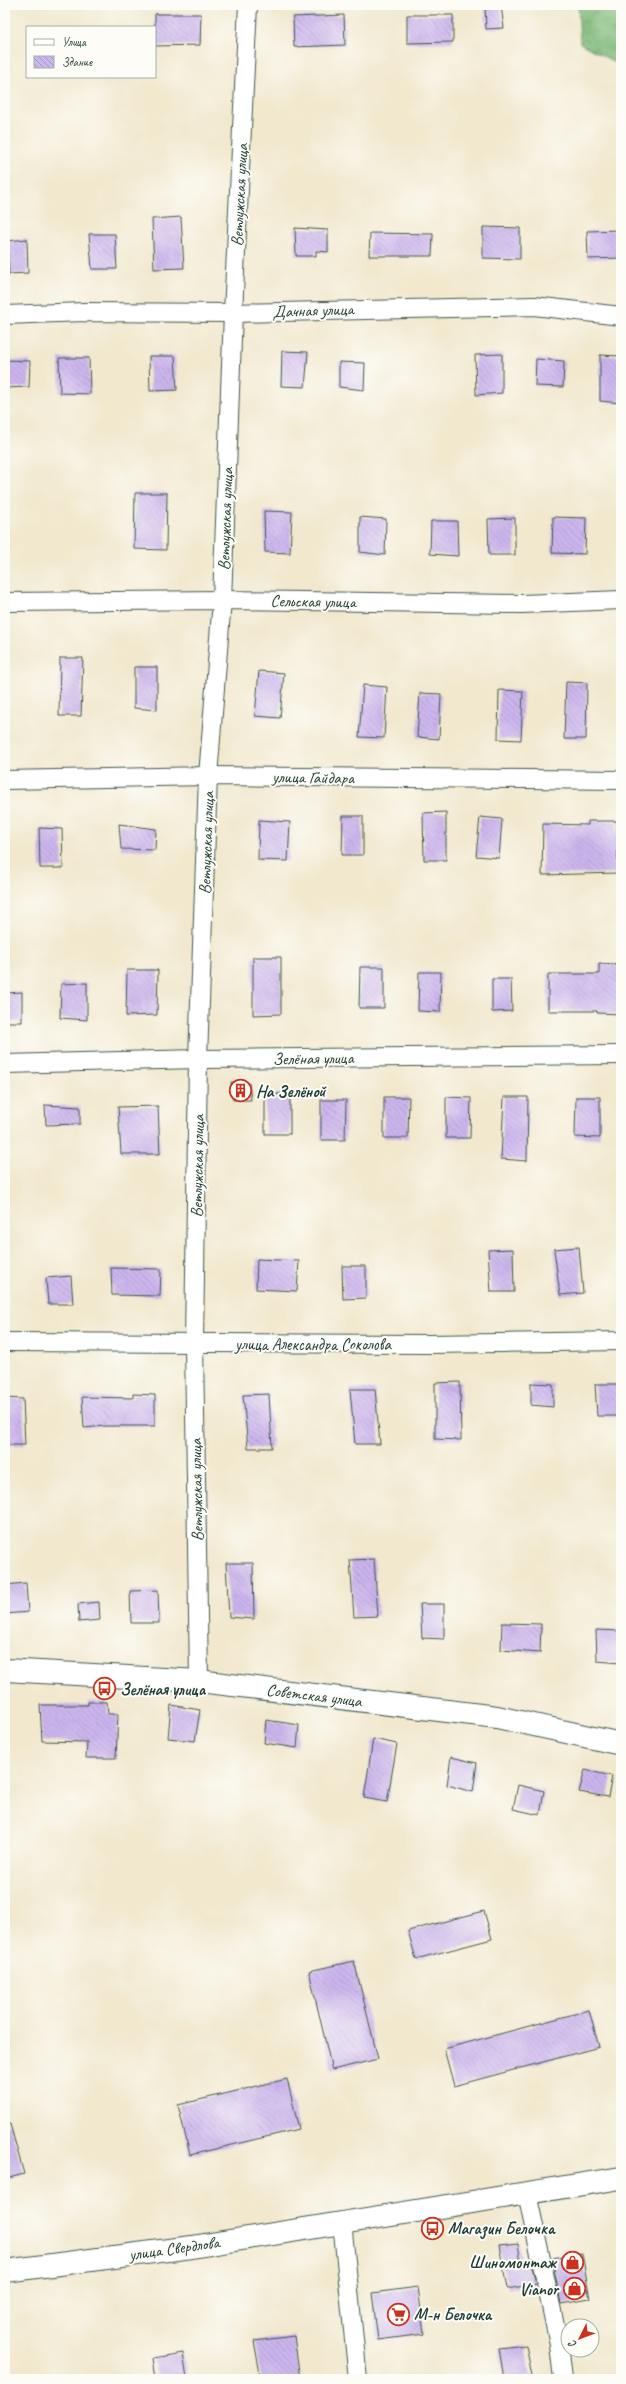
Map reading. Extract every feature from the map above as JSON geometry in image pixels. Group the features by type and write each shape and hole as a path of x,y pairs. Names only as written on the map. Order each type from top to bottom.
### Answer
{"main road":[{"name":"Советская улица","path":"5,1670 198,1681 497,1717 621,1744"},
{"name":"улица Свердлова","path":"5,2270 192,2247 621,2178"}],"street":[{"name":"Ветлужская улица","path":"198,1681 194,1344 198,1059 208,776 222,600 232,313 248,5"},
{"name":"Дачная улица","path":"5,315 84,312 232,313 534,306 621,316"},
{"name":"Сельская улица","path":"5,602 222,600 522,604 621,600"},
{"name":"улица Гайдара","path":"5,780 208,776 621,780"},
{"name":"Зелёная улица","path":"5,1064 198,1059 621,1055"},
{"name":"улица Александра Соколова","path":"5,1342 194,1344 621,1341"},
{"path":"527,2193 559,2344 563,2379"},
{"path":"342,2222 358,2379"}],"green space":[{"path":"578,5 621,5 621,66 580,43"}],"building":[{"path":"485,5 501,5 504,28 486,29"},
{"path":"155,14 201,14 200,45 156,46"},
{"path":"344,15 345,45 294,47 293,17"},
{"path":"407,15 453,15 453,42 407,43"},
{"path":"181,217 184,268 154,269 152,219"},
{"path":"483,227 520,228 520,259 483,258"},
{"path":"295,228 328,230 328,252 316,251 316,256 296,256"},
{"path":"621,230 621,258 588,259 587,231"},
{"path":"370,233 433,234 432,256 369,256"},
{"path":"89,234 115,234 117,269 92,269"},
{"path":"27,239 28,273 9,274 7,241"},
{"path":"282,351 308,352 305,387 281,386"},
{"path":"502,354 502,393 476,395 475,355"},
{"path":"600,355 621,356 621,403 600,401"},
{"path":"149,356 175,356 177,390 150,391"},
{"path":"59,358 89,358 90,394 60,393"},
{"path":"536,359 564,361 563,387 535,386"},
{"path":"5,360 30,361 29,387 5,388"},
{"path":"339,362 365,363 364,390 339,387"},
{"path":"135,493 167,493 166,550 134,549"},
{"path":"264,511 292,512 290,553 265,552"},
{"path":"360,517 386,519 385,555 360,552"},
{"path":"553,517 586,518 585,554 552,553"},
{"path":"515,518 515,555 489,555 488,519"},
{"path":"431,521 457,521 458,556 430,554"},
{"path":"60,658 83,658 81,716 59,716"},
{"path":"134,667 157,667 157,710 134,708"},
{"path":"259,671 284,673 280,718 255,716"},
{"path":"566,682 587,683 586,739 564,739"},
{"path":"363,685 387,687 384,738 359,737"},
{"path":"499,690 523,691 521,740 498,739"},
{"path":"420,693 441,694 439,739 417,737"},
{"path":"446,812 446,860 424,860 423,813"},
{"path":"343,816 363,816 363,855 342,855"},
{"path":"480,817 502,819 499,858 476,856"},
{"path":"259,820 290,822 288,861 258,860"},
{"path":"588,821 617,821 618,873 542,875 543,824 588,825"},
{"path":"119,824 156,829 155,850 121,849"},
{"path":"39,828 62,829 63,868 40,868"},
{"path":"253,957 281,957 281,1014 253,1015"},
{"path":"599,964 621,965 621,1014 597,1013 597,1011 548,1011 548,974 599,974"},
{"path":"360,967 384,967 384,1008 359,1008"},
{"path":"127,970 158,970 157,1015 126,1016"},
{"path":"419,972 441,972 440,1012 418,1011"},
{"path":"492,979 511,979 512,1011 492,1012"},
{"path":"87,983 87,1020 60,1018 61,984"},
{"path":"22,992 22,1022 5,1022 5,993"},
{"name":"На Зелёной","path":"231,1082 249,1083 251,1100 233,1100"},
{"path":"265,1094 290,1094 290,1134 265,1134"},
{"path":"384,1097 409,1097 408,1138 384,1138"},
{"path":"446,1097 471,1098 470,1138 446,1138"},
{"path":"504,1097 528,1097 527,1161 501,1159"},
{"path":"576,1097 600,1097 600,1138 575,1137"},
{"path":"321,1100 346,1100 345,1140 321,1140"},
{"path":"45,1105 80,1107 80,1124 46,1125"},
{"path":"158,1106 160,1154 121,1154 118,1107"},
{"path":"579,1247 583,1293 560,1295 554,1249"},
{"path":"513,1249 514,1292 491,1292 488,1250"},
{"path":"257,1259 299,1261 297,1291 256,1289"},
{"path":"342,1266 366,1266 366,1298 343,1299"},
{"path":"111,1268 161,1269 160,1296 112,1295"},
{"path":"71,1276 73,1304 48,1304 46,1278"},
{"path":"460,1382 461,1440 435,1439 435,1383"},
{"path":"531,1383 553,1384 553,1407 531,1405"},
{"path":"595,1384 621,1384 621,1416 597,1416"},
{"path":"350,1389 375,1389 380,1444 355,1444"},
{"path":"133,1394 155,1395 155,1426 104,1426 84,1428 82,1397 133,1398"},
{"path":"269,1394 272,1448 248,1448 243,1395"},
{"path":"5,1398 23,1399 25,1445 5,1445"},
{"path":"374,1559 378,1616 354,1617 350,1560"},
{"path":"226,1563 253,1563 254,1619 229,1617"},
{"path":"26,1583 28,1612 5,1614 5,1585"},
{"path":"158,1590 159,1623 131,1623 130,1591"},
{"path":"99,1602 100,1620 79,1622 78,1604"},
{"path":"420,1604 444,1604 444,1639 422,1638"},
{"path":"502,1623 541,1624 540,1653 501,1650"},
{"path":"596,1630 620,1631 620,1663 597,1661"},
{"path":"88,1702 107,1702 108,1714 118,1714 116,1758 86,1758 87,1742 42,1741 40,1705 88,1705"},
{"path":"171,1705 200,1710 195,1741 168,1738"},
{"path":"266,1720 299,1725 297,1748 264,1743"},
{"path":"373,1739 397,1744 387,1802 364,1798"},
{"path":"451,1757 477,1763 473,1792 447,1785"},
{"path":"585,1770 612,1776 608,1797 579,1792"},
{"path":"518,1785 544,1791 540,1815 513,1809"},
{"path":"484,1911 492,1939 416,1959 408,1931"},
{"path":"354,1961 378,2059 332,2070 309,1971"},
{"path":"589,2010 599,2047 454,2086 444,2049"},
{"path":"287,2079 299,2129 190,2155 178,2105"},
{"path":"10,2124 24,2174 5,2179 5,2125"},
{"path":"518,2243 521,2264 531,2262 536,2284 507,2289 499,2245"},
{"path":"582,2253 590,2299 561,2304 552,2258"},
{"name":"М-н Белочка","path":"418,2287 424,2334 378,2340 372,2293"},
{"path":"294,2336 300,2379 261,2379 254,2341"},
{"path":"526,2345 532,2377 504,2379 499,2348"},
{"path":"183,2353 187,2379 156,2379 153,2358"}],"place":[{"name":"На Зелёной","path":"241,1091"},
{"name":"Зелёная улица","path":"105,1689"},
{"name":"Магазин Белочка","path":"432,2228"},
{"name":"Шиномонтаж","path":"572,2262"},
{"name":"Vianor","path":"574,2289"},
{"name":"М-н Белочка","path":"398,2314"}]}
